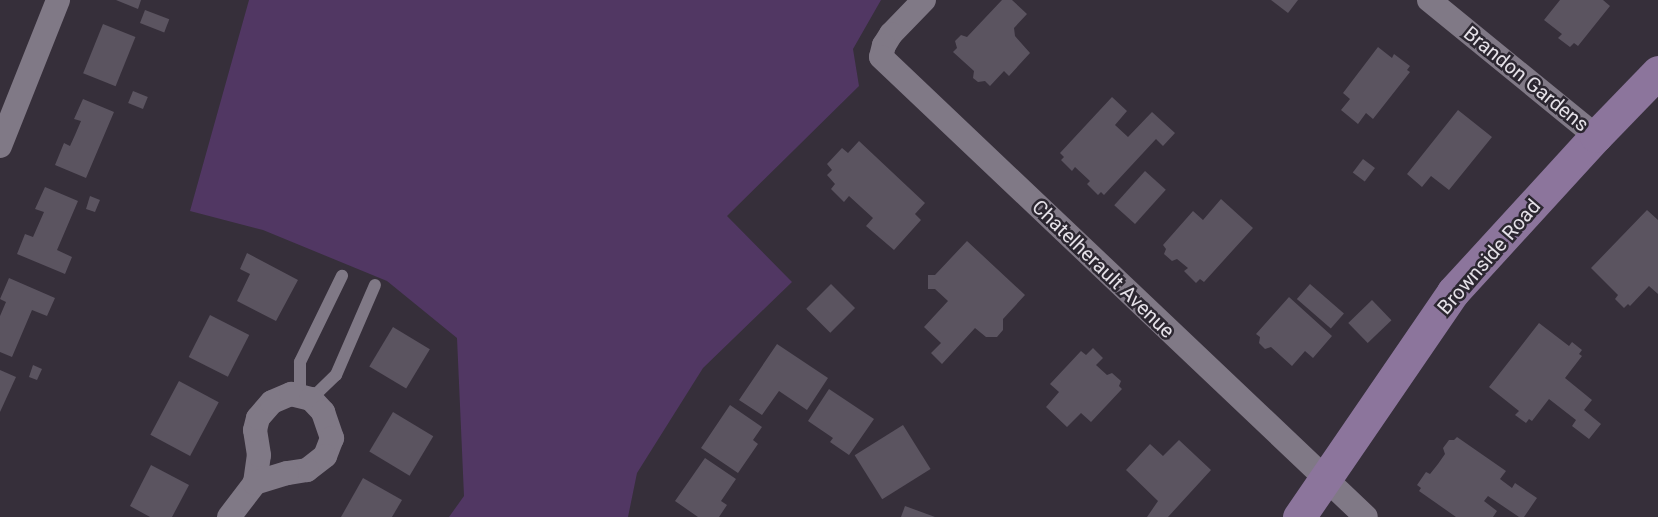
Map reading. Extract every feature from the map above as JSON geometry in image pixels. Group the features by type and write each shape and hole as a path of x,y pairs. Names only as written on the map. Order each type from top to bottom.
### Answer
{"street":[{"path":"0,146 58,0"},
{"name":"Chatelherault Avenue","path":"924,0 891,34 884,45 882,57 1366,517"},
{"name":"Brandon Gardens","path":"1429,0 1596,136"},
{"name":"Brownside Road","path":"1299,517 1453,292 1658,72"},
{"path":"229,517 255,483 259,455 255,430 258,418 272,402 291,394 306,398 323,412 332,438 325,456 307,471 287,473 255,483"}],"lane":[{"path":"342,276 300,362 306,398 336,375 375,285"}],"shaded area":[{"path":"249,0 881,0 853,49 859,86 727,216 792,282 703,368 637,473 628,517 449,517 464,496 457,338 387,281 263,230 190,211"}],"building":[{"path":"116,0 141,0 138,9"},
{"path":"1002,0 1012,0 1027,14 1014,28 1015,36 1030,53 1009,76 1004,71 990,86 985,81 978,82 973,78 974,71 953,52 957,48 955,41 961,35 967,37"},
{"path":"1271,0 1298,0 1288,13"},
{"path":"1560,0 1603,0 1610,6 1578,46 1574,43 1570,47 1558,38 1562,34 1544,20"},
{"path":"145,10 169,19 164,32 140,23"},
{"path":"103,24 135,37 116,86 83,73"},
{"path":"1378,47 1392,58 1394,54 1410,66 1407,70 1410,72 1373,119 1366,113 1358,124 1341,110 1350,99 1343,93"},
{"path":"133,91 148,97 143,109 128,103"},
{"path":"1112,97 1127,111 1115,125 1128,137 1152,112 1175,133 1163,146 1156,139 1104,195 1101,192 1098,195 1087,184 1090,181 1075,167 1072,171 1061,160 1064,157 1060,153"},
{"path":"83,99 114,112 86,178 55,165 64,143 70,146 81,121 74,119"},
{"path":"1458,110 1492,137 1449,190 1431,176 1422,187 1407,174"},
{"path":"859,141 925,203 915,214 921,220 894,250 866,226 873,218 849,196 844,202 831,189 835,184 827,175 832,170 827,164 842,148 848,153"},
{"path":"1363,159 1375,168 1365,182 1353,173"},
{"path":"1145,171 1166,190 1135,224 1114,205"},
{"path":"45,187 78,201 57,250 72,257 65,274 17,254 25,234 33,237 44,212 35,209"},
{"path":"90,196 100,200 95,212 86,209"},
{"path":"1221,199 1253,228 1204,282 1200,279 1196,283 1184,271 1188,268 1177,259 1172,261 1164,254 1166,249 1163,245 1193,211 1203,220"},
{"path":"1647,210 1658,220 1658,294 1649,286 1630,306 1628,304 1624,308 1615,299 1618,295 1591,268"},
{"path":"967,241 1025,295 1003,319 1003,330 997,337 986,337 975,328 942,364 931,353 941,343 924,327 948,301 935,289 928,289 928,275 935,275"},
{"path":"247,253 298,280 276,321 237,301 250,274 240,269"},
{"path":"9,278 55,298 47,316 32,310 12,357 0,352 0,316 6,302 0,299"},
{"path":"831,284 855,308 830,333 806,309"},
{"path":"1310,284 1344,314 1331,329 1297,299"},
{"path":"1289,297 1332,336 1313,358 1305,351 1292,366 1271,347 1265,349 1259,343 1260,337 1256,334"},
{"path":"1372,300 1391,320 1368,343 1348,323"},
{"path":"210,315 249,335 228,377 189,357"},
{"path":"1539,323 1569,346 1572,342 1582,350 1579,354 1582,356 1565,378 1592,400 1584,410 1601,424 1589,439 1572,426 1576,420 1549,399 1532,421 1529,419 1526,423 1515,415 1519,411 1489,387"},
{"path":"393,327 430,349 406,389 369,366"},
{"path":"777,344 828,378 807,410 779,391 762,415 739,400"},
{"path":"1093,348 1103,358 1096,365 1107,375 1112,373 1121,381 1119,386 1122,389 1091,422 1081,413 1067,427 1046,407 1059,392 1050,384 1081,351 1086,355"},
{"path":"33,365 42,369 37,380 29,377"},
{"path":"0,370 16,377 0,412"},
{"path":"179,381 219,402 190,456 150,435"},
{"path":"829,389 874,419 849,455 830,442 833,438 808,421"},
{"path":"730,405 762,427 753,440 758,444 738,473 701,448"},
{"path":"393,412 433,436 410,476 369,451"},
{"path":"903,425 931,469 882,499 855,455"},
{"path":"1457,437 1506,471 1500,479 1512,488 1515,483 1537,498 1524,517 1519,517 1488,496 1484,501 1497,511 1493,517 1456,517 1419,491 1421,488 1417,485 1426,472 1430,474 1445,454 1443,448 1449,440"},
{"path":"1179,440 1211,470 1168,517 1147,517 1158,501 1126,470 1150,444 1163,456"},
{"path":"705,458 736,479 721,501 727,505 719,517 698,517 675,501"},
{"path":"151,465 189,485 172,517 150,517 130,506"},
{"path":"363,478 402,500 392,517 341,517"},
{"path":"905,506 935,517 901,517"}]}
